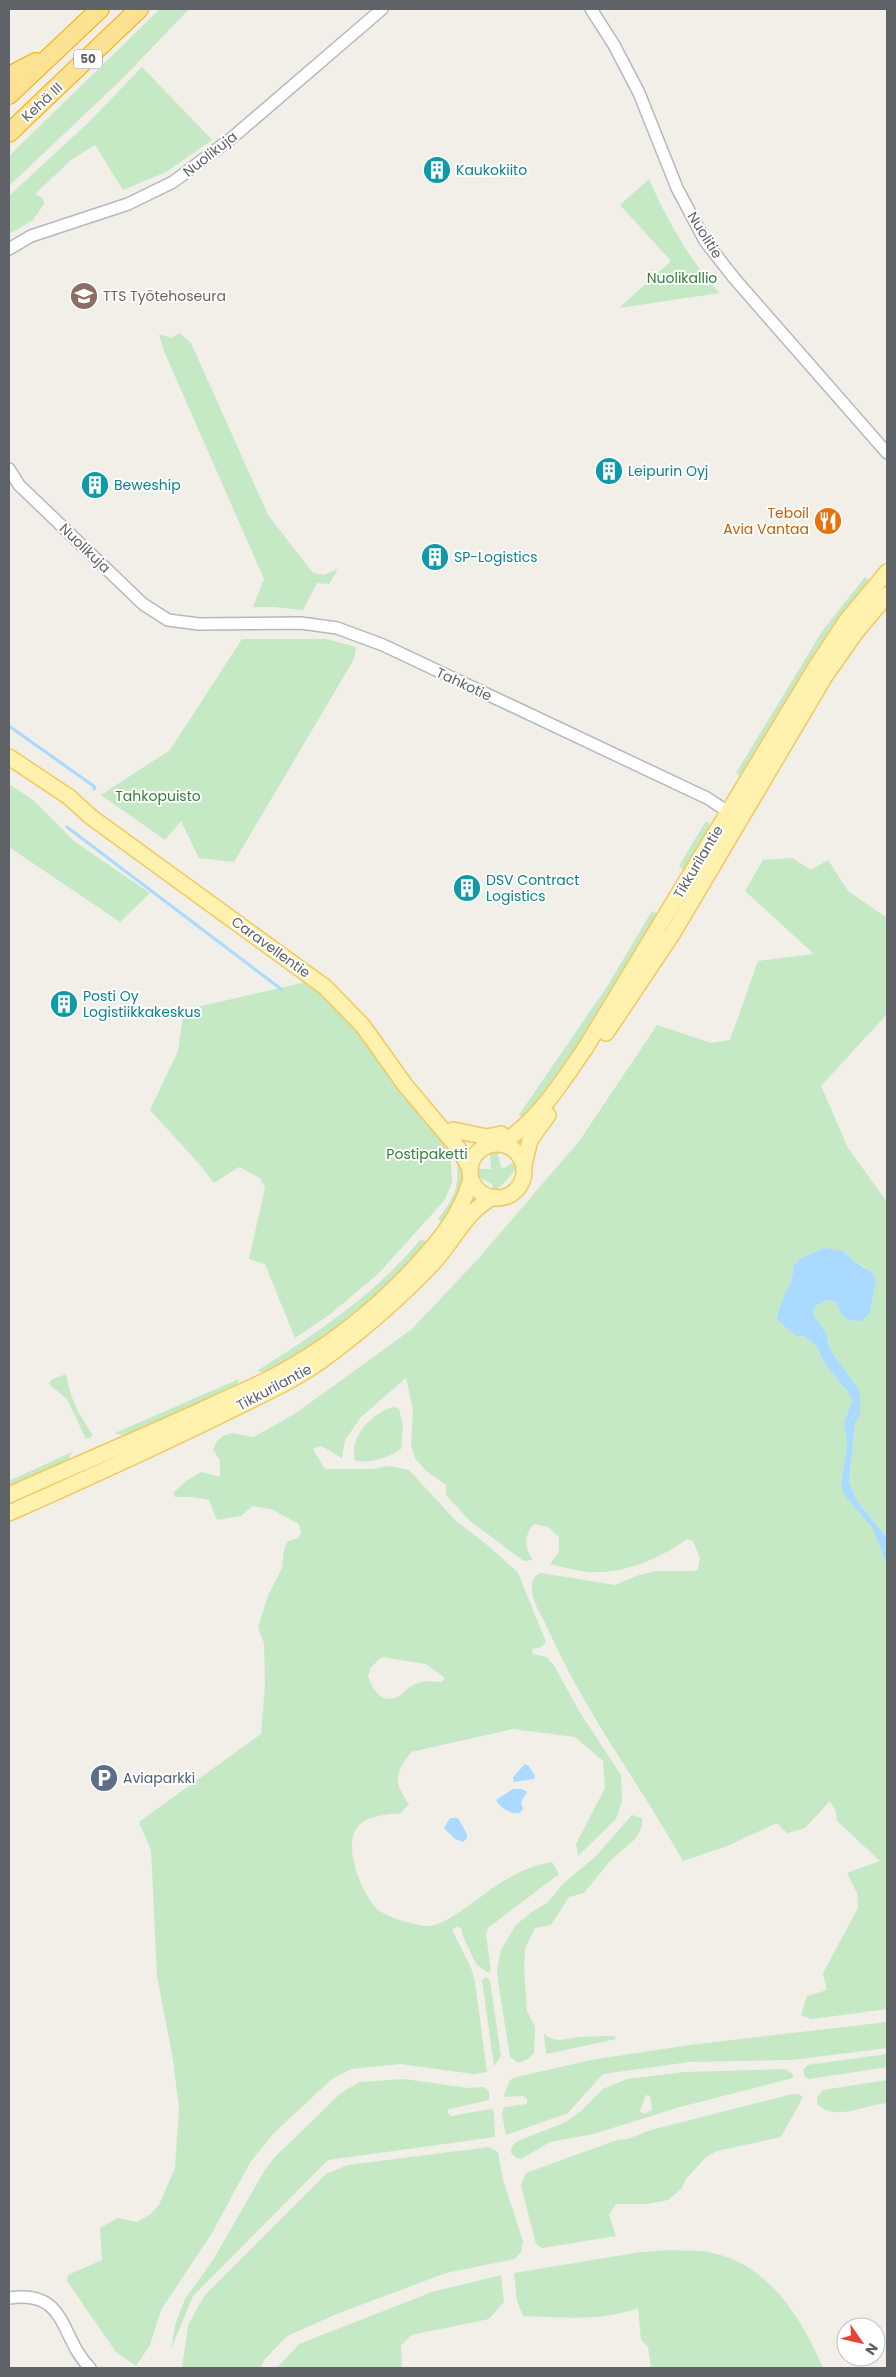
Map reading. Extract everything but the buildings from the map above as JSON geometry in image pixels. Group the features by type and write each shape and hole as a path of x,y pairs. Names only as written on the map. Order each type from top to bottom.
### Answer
{"highway":[{"name":"Kehä III","path":"9,95 100,9"},
{"name":"Kehä III","path":"9,133 139,9"},
{"path":"9,76 54,53"},
{"path":"9,142 35,109"}],"main road":[{"name":"Tikkurilantie","path":"524,1165 530,1140 645,976 842,628 887,572"},
{"name":"Tikkurilantie","path":"494,1145 530,1122 551,1097 586,1047 825,676 856,632 887,595"},
{"name":"Caravellentie","path":"9,756 69,797 91,817"},
{"name":"Caravellentie","path":"9,769 91,817 325,987 363,1026 422,1107 458,1148 471,1173"},
{"name":"Caravellentie","path":"422,1107 473,1143 494,1145"},
{"path":"453,1130 487,1137 530,1122"},
{"path":"494,1145 516,1151 524,1165 523,1179 518,1187 510,1194 494,1197 481,1192 471,1173 474,1156 494,1145"},
{"name":"Tikkurilantie","path":"9,1495 127,1444 281,1372 320,1349 394,1290 435,1245 452,1224 466,1198 471,1173"},
{"name":"Tikkurilantie","path":"9,1513 256,1398 323,1360 400,1297 435,1261 481,1203 494,1197"}],"street":[{"name":"Nuolikuja","path":"9,248 31,236 128,204 173,182 233,137 382,9"},
{"name":"Nuolitie","path":"591,9 614,45 639,93 677,188 705,240 734,278 887,453"},
{"name":"Nuolikuja","path":"9,469 19,485 143,604 168,620"},
{"name":"Tahkotie","path":"168,620 199,624 301,624 337,628 400,654 707,798 735,816"},
{"path":"9,2298 26,2296 39,2299 51,2306 61,2316 71,2344 80,2358 90,2368"}],"green space":[{"path":"160,9 189,9 123,78 9,186 9,156"},
{"path":"142,67 212,140 166,172 123,190 95,145 71,160 35,194 43,198 44,204 33,220 9,234 9,196 88,123"},
{"name":"Nuolikallio","path":"649,179 662,208 680,239 700,269 720,293 619,308 671,261 620,205"},
{"path":"180,333 191,343 268,515 313,573 324,575 338,569 329,584 317,583 303,610 253,607 264,579 164,351 159,334 171,338"},
{"path":"865,577 868,580 743,778 736,773 823,630"},
{"name":"Tahkopuisto","path":"242,639 326,639 356,647 354,659 234,862 199,858 181,821 165,840 101,795 170,750"},
{"path":"9,784 33,800 75,842 150,893 120,922 9,847"},
{"path":"706,821 709,823 709,829 684,871 679,866"},
{"path":"792,858 811,870 828,860 848,891 887,918 887,1014 821,1086 848,1148 887,1202 887,1538 857,1501 849,1482 855,1423 860,1414 860,1391 831,1351 828,1339 815,1318 813,1311 816,1306 828,1300 837,1302 840,1312 845,1318 862,1321 870,1313 876,1281 865,1267 855,1262 843,1251 823,1248 801,1258 792,1274 791,1283 784,1295 776,1319 796,1336 804,1336 817,1347 825,1364 848,1392 852,1401 844,1422 847,1443 841,1485 844,1495 873,1529 887,1566 887,2009 812,2019 801,2015 807,1996 827,1990 823,1973 858,1908 857,1893 847,1873 880,1861 837,1821 836,1812 830,1801 805,1828 787,1833 777,1823 727,1846 683,1861 578,1689 538,1610 532,1591 532,1582 541,1573 615,1585 639,1575 655,1571 694,1571 698,1569 700,1558 693,1541 687,1539 653,1559 628,1568 602,1572 574,1570 550,1564 559,1552 559,1537 548,1527 534,1524 528,1532 526,1541 528,1551 533,1560 524,1561 470,1521 446,1495 446,1485 425,1470 415,1458 411,1446 413,1410 406,1378 361,1417 345,1440 342,1458 321,1446 313,1449 325,1469 372,1469 390,1466 409,1470 455,1520 491,1548 518,1573 546,1642 541,1647 532,1649 533,1654 547,1657 555,1667 579,1711 621,1775 622,1801 616,1819 578,1856 576,1844 605,1788 603,1761 575,1737 513,1729 411,1752 399,1772 398,1778 400,1790 409,1804 401,1813 378,1816 364,1821 356,1829 353,1839 352,1850 358,1876 375,1907 385,1914 408,1922 423,1926 435,1925 454,1916 499,1884 525,1870 552,1862 559,1874 488,1928 486,1935 491,1971 487,1972 476,1964 462,1934 462,1929 457,1926 452,1930 471,1968 475,1982 487,2072 473,2074 401,2064 351,2069 332,2079 275,2132 251,2161 212,2233 161,2310 150,2345 136,2366 116,2352 67,2281 68,2275 102,2260 100,2228 118,2218 137,2222 151,2214 159,2205 175,2168 179,2109 173,2060 157,1976 151,1850 139,1822 261,1734 265,1685 264,1643 258,1627 268,1596 282,1568 284,1549 288,1541 298,1538 301,1533 299,1524 271,1509 252,1506 241,1516 217,1520 209,1500 193,1497 175,1497 173,1493 186,1481 201,1472 220,1477 220,1460 213,1450 217,1441 223,1436 232,1433 254,1437 296,1413 412,1329 478,1259 580,1140 657,1025 711,1043 730,1040 758,961 814,954 745,891 763,860","holes":["382,1657 426,1664 445,1678 442,1682 430,1681 419,1683 410,1687 396,1698 390,1699 380,1696 368,1676 371,1667"]},
{"path":"652,911 661,916 570,1064 527,1120 519,1115 608,985"},
{"name":"Postipaketti","path":"306,982 333,1004 363,1037 402,1094 450,1146 452,1183 444,1201 377,1275 329,1315 295,1338 265,1264 249,1259 265,1188 260,1178 239,1167 214,1183 150,1110 178,1051 184,1010"},
{"path":"497,1151 501,1152 498,1155 501,1167 504,1168 514,1162 516,1166 513,1173 497,1190 493,1189 492,1184 479,1177 478,1169 491,1169 490,1156 487,1154"},
{"path":"461,1161 464,1179 461,1194 442,1223 438,1219 454,1194 458,1172 457,1163"},
{"path":"421,1239 426,1242 412,1263 395,1283 354,1318 265,1373 257,1371 302,1342 365,1295"},
{"path":"66,1374 77,1410 93,1436 86,1439 67,1399 49,1384 51,1380"},
{"path":"239,1379 236,1389 189,1411 174,1414 127,1434 115,1433"},
{"path":"394,1407 399,1409 403,1426 401,1449 379,1459 366,1462 355,1460 355,1443 364,1427 378,1414"},
{"path":"72,1452 67,1462 9,1490 9,1481"},
{"path":"632,1815 642,1818 642,1827 635,1839 611,1860 584,1893 569,1897 551,1925 535,1928 525,1948 524,1968 527,2011 535,2027 534,2053 528,2059 518,2063 510,2057 498,1981 497,1969 501,1950 516,1925 530,1913 547,1903 564,1883 595,1857"},
{"path":"486,1977 490,1981 501,2056 494,2066 482,1980"},
{"path":"887,2022 887,2048 792,2060 689,2062 603,2074 568,2113 506,2135 502,2114 504,2107 527,2104 527,2099 523,2096 505,2097 504,2095 510,2080 517,2077 591,2060 690,2045"},
{"path":"544,2034 558,2040 602,2036 614,2036 616,2039 546,2054"},
{"path":"887,2054 887,2067 809,2079 805,2077 803,2070 807,2065"},
{"path":"785,2069 793,2074 793,2078 680,2107 593,2134 550,2142 521,2159 516,2158 511,2153 512,2146 518,2141 566,2122 582,2110 603,2089 627,2079 685,2072","holes":["646,2095 650,2096 652,2110 644,2114 640,2111"]},
{"path":"404,2079 468,2088 484,2087 489,2091 489,2100 449,2109 447,2112 451,2116 491,2109 494,2112 495,2137 328,2160 193,2296 171,2349 175,2325 185,2299 213,2260 265,2170 275,2157 342,2092 360,2082"},
{"path":"887,2080 887,2103 841,2112 833,2112 817,2104 817,2098 823,2090"},
{"path":"792,2094 799,2094 803,2097 781,2137 717,2151 706,2157 686,2179 682,2188 668,2200 647,2204 616,2204 609,2215 616,2236 542,2248 536,2244 521,2185 526,2173 617,2140 628,2139 651,2130"},
{"path":"489,2147 498,2152 503,2180 523,2241 521,2252 515,2259 446,2273 339,2313 287,2336 264,2360 260,2368 182,2368 188,2325 204,2296 326,2174 348,2165"},
{"path":"670,2250 701,2251 724,2256 744,2265 762,2277 791,2310 803,2328 823,2368 651,2368 648,2347 641,2340 638,2308 595,2317 523,2316 517,2301 514,2273 641,2252"},
{"path":"501,2275 504,2302 489,2319 411,2335 401,2346 402,2368 277,2368 299,2344 432,2292"}],"water":[{"path":"823,1248 843,1251 855,1262 873,1273 876,1281 870,1313 862,1321 844,1318 837,1302 828,1300 816,1306 813,1311 815,1318 826,1333 831,1351 860,1391 860,1414 855,1423 849,1482 857,1501 887,1538 887,1566 873,1529 844,1495 841,1485 847,1443 844,1422 852,1401 848,1392 825,1364 817,1347 804,1336 796,1336 776,1319 784,1295 791,1283 794,1265 801,1258"},
{"path":"525,1764 529,1766 535,1776 534,1779 514,1782 513,1777"},
{"path":"513,1789 522,1789 527,1792 521,1802 523,1809 520,1813 506,1810 496,1800"},
{"path":"450,1818 458,1818 467,1834 467,1838 463,1842 455,1839 444,1828"}],"waterway":[{"path":"9,726 95,787 94,789"},
{"path":"67,827 281,989"}],"place":[{"name":"Kaukokiito","path":"437,170"},
{"name":"TTS Työtehoseura","path":"84,296"},
{"name":"Leipurin Oyj","path":"609,471"},
{"name":"Beweship","path":"95,485"},
{"name":"Teboil Avia Vantaa","path":"828,521"},
{"name":"SP-Logistics","path":"435,557"},
{"name":"DSV Contract Logistics","path":"467,888"},
{"name":"Posti Oy Logistiikkakeskus","path":"64,1004"},
{"name":"Aviaparkki","path":"104,1778"}]}
